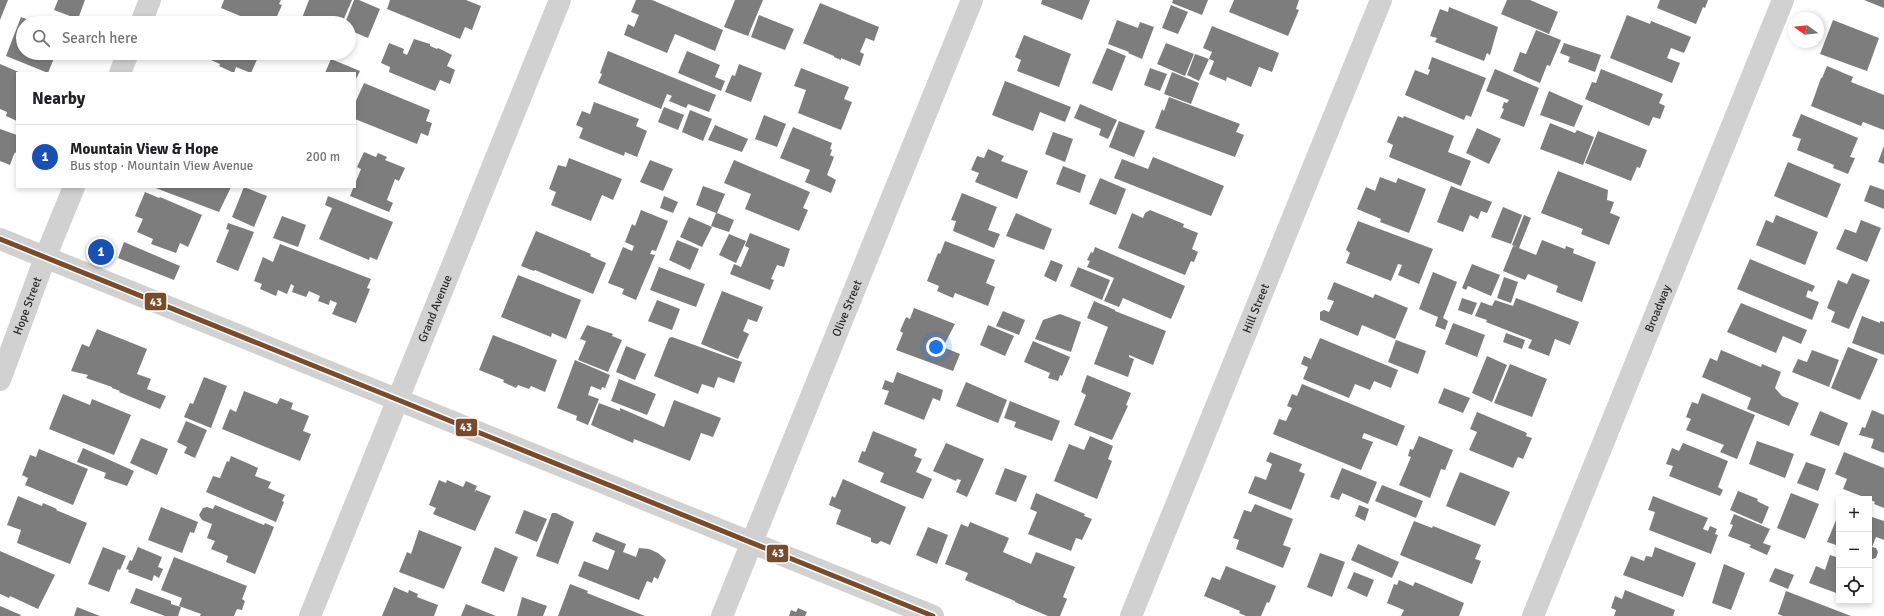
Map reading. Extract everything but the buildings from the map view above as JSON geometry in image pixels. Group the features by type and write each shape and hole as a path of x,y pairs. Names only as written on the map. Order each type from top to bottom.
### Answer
{"street":[{"path":"143,16 150,0"},
{"name":"Grand Avenue","path":"310,616 560,0"},
{"name":"Olive Street","path":"722,616 972,0"},
{"name":"Hill Street","path":"1131,616 1381,0"},
{"name":"Broadway","path":"1533,616 1783,0"},
{"path":"120,72 125,60"},
{"name":"Hope Street","path":"0,380 45,258 74,188"},
{"path":"0,239 933,616"}],"transit line":[{"name":"43","path":"0,239 933,616"}],"place":[{"name":"Mountain View & Hope","path":"101,252"}]}
